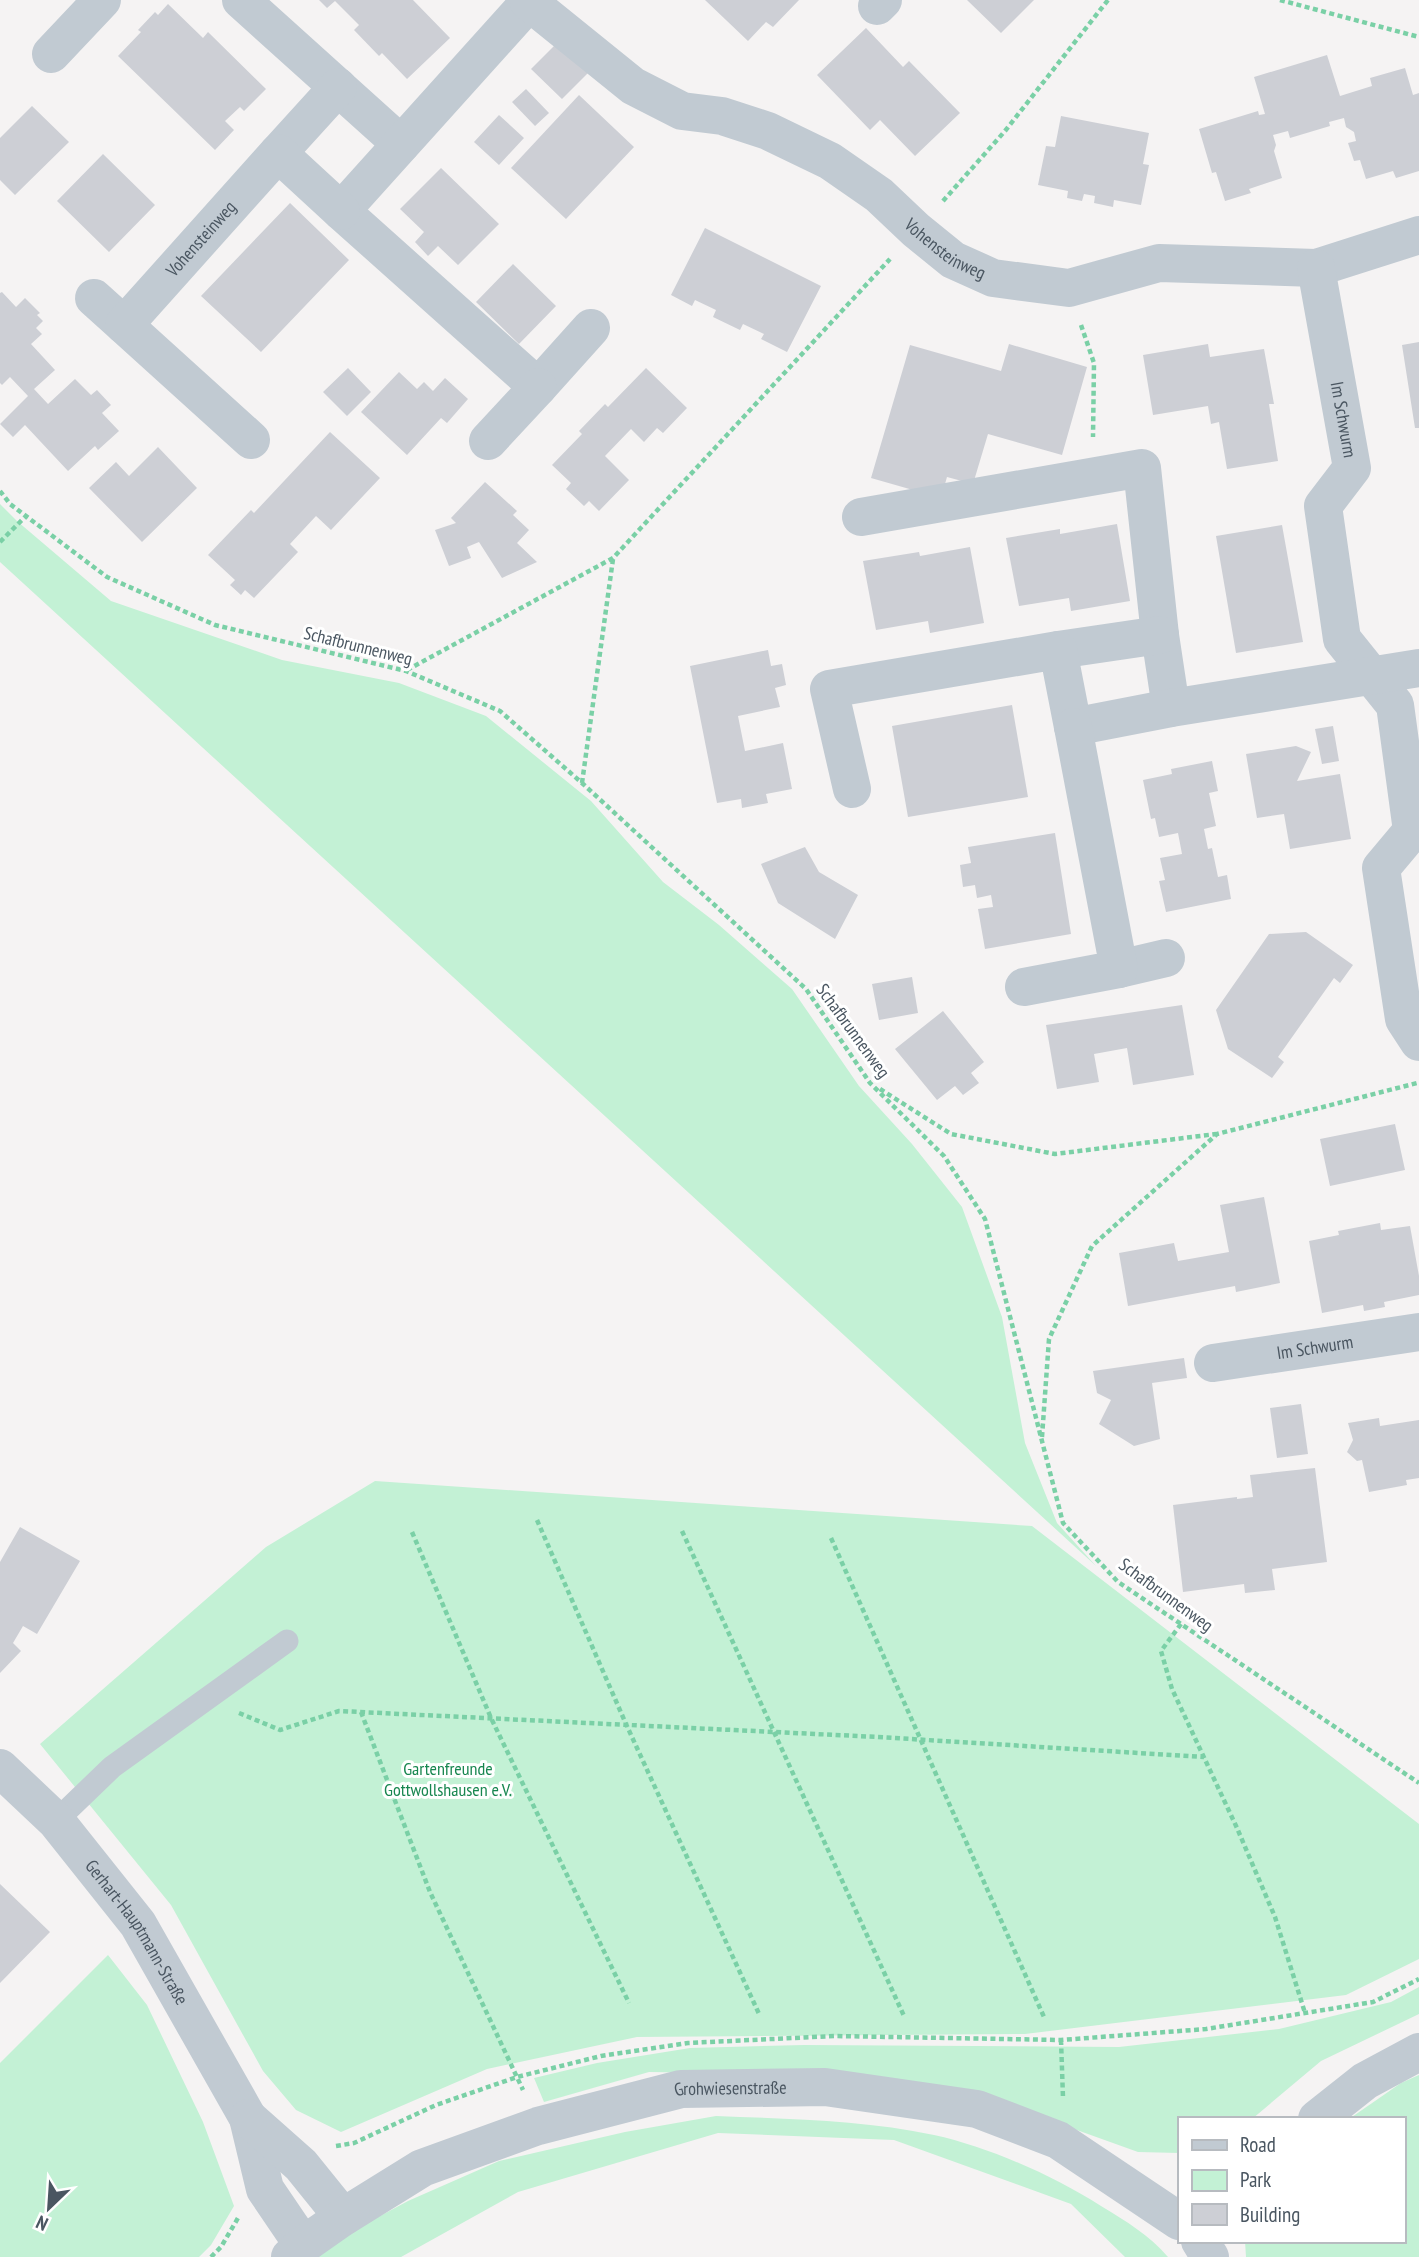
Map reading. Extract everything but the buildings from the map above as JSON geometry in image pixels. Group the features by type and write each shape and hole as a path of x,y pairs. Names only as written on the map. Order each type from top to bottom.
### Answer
{"street":[{"path":"51,54 102,0"},
{"path":"241,0 401,144"},
{"name":"Vohensteinweg","path":"341,211 530,1 633,86 682,111 722,116 768,131 830,161 879,195 953,260 993,278 1069,288 1159,262 1316,268 1419,235"},
{"name":"Vohensteinweg","path":"124,325 338,87"},
{"path":"278,153 538,387"},
{"name":"Im Schwurm","path":"1316,268 1352,467 1323,506 1342,639 1395,705 1412,831 1381,868 1404,1019 1419,1042"},
{"path":"94,298 251,440"},
{"path":"488,442 591,328"},
{"path":"861,517 1157,467 1160,635 1171,708"},
{"path":"852,789 829,689 1160,635"},
{"path":"1058,650 1119,969"},
{"path":"1073,727 1171,708 1419,668"},
{"path":"1024,987 1166,958"},
{"name":"Im Schwurm","path":"1213,1363 1419,1332"},
{"name":"Gerhart-Hauptmann-Straße","path":"0,1768 56,1821 138,1924 248,2118 265,2189 297,2251"},
{"path":"1320,2117 1365,2081 1419,2052"},
{"name":"Grohwiesenstraße","path":"297,2251 343,2217 422,2168 551,2123 681,2088 825,2087 976,2109 1058,2140 1178,2220"},
{"name":"Gerhart-Hauptmann-Straße","path":"248,2118 301,2165 343,2217"}],"lane":[{"path":"56,1821 112,1767 287,1641"}],"path":[{"path":"406,671 613,558 1005,131 1108,0"},
{"path":"1280,0 1419,37"},
{"path":"1069,288 1094,363 1093,476"},
{"name":"Schafbrunnenweg","path":"0,491 10,504 107,577 215,625 406,671 500,710 582,783 806,989 870,1083 944,1156 985,1219 1063,1523 1118,1582 1419,1783"},
{"path":"0,542 26,516"},
{"path":"582,783 613,558"},
{"path":"870,1083 951,1134 1055,1154 1217,1134 1419,1082"},
{"path":"1042,1441 1049,1339 1092,1246 1217,1134"},
{"path":"537,1520 626,1724 760,2016"},
{"path":"682,1531 904,2015"},
{"path":"412,1532 491,1718 629,2003"},
{"path":"831,1538 1044,2017"},
{"path":"1181,1624 1161,1651 1172,1689 1275,1917 1305,2013"},
{"path":"206,1699 280,1730 340,1711 774,1731 1204,1757"},
{"path":"361,1712 430,1892 517,2077"},
{"path":"1061,2040 1063,2098"},
{"path":"211,2257 221,2247 240,2214"}],"green space":[{"path":"0,504 111,601 282,660 399,683 486,716 591,801 663,882 719,925 792,989 859,1086 912,1144 962,1207 1002,1317 1025,1443 1057,1523 1096,1566 0,562"},
{"name":"Gartenfreunde Gottwollshausen e.V.","path":"375,1481 1032,1526 1419,1824 1419,1959 1346,1995 1025,2034 637,2037 487,2069 341,2132 296,2110 263,2071 171,1905 40,1744 266,1547"},
{"path":"108,1955 147,2005 203,2122 234,2206 211,2245 199,2257 0,2257 0,2063"},
{"path":"1419,1987 1419,2014 1321,2061 1254,2117 1178,2117 1178,2153 1138,2152 1074,2129 851,2075 649,2072 544,2102 534,2078 597,2063 690,2048 804,2045 1119,2047 1279,2029 1391,2002"},
{"path":"1419,2075 1419,2257 1246,2257 1245,2243 1405,2243 1405,2117 1352,2117 1401,2083"},
{"path":"716,2116 880,2126 955,2140 1020,2164 1083,2195 1137,2229 1168,2257 1125,2257 1071,2204 894,2140 718,2133 518,2192 401,2257 307,2257 408,2201 499,2161 625,2132"}]}
